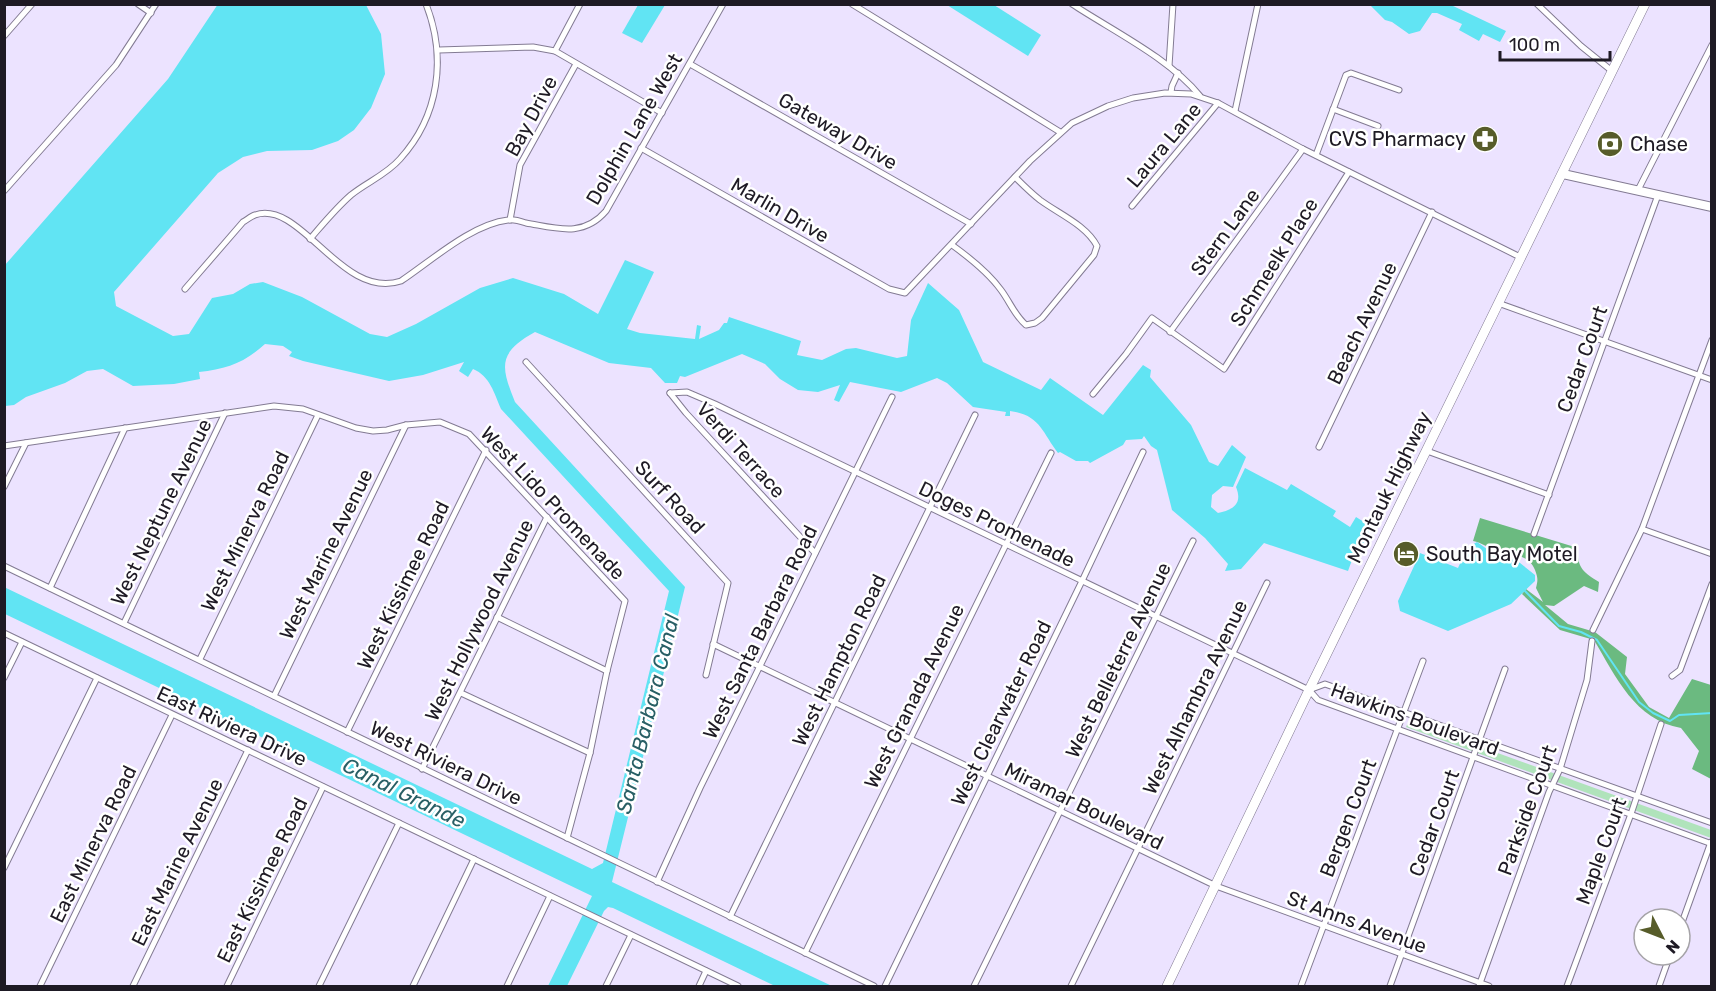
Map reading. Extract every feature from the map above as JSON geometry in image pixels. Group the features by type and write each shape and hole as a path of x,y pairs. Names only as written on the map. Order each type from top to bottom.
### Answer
{"main road":[{"name":"Montauk Highway","path":"1167,987 1309,690 1645,4"},
{"path":"1563,174 1712,207"}],"street":[{"path":"4,36 32,4"},
{"path":"138,4 151,13"},
{"path":"4,191 116,65 156,4"},
{"path":"310,239 352,195 385,173 400,159 425,123 433,99 438,50 433,22 426,4"},
{"path":"555,51 580,4"},
{"name":"Dolphin Lane West","path":"510,220 574,230 598,220 606,211 723,4"},
{"path":"852,4 1060,132"},
{"path":"1072,4 1169,66 1201,97"},
{"path":"1169,66 1173,4"},
{"path":"1235,111 1258,4"},
{"path":"1537,4 1581,46 1612,71"},
{"path":"1638,190 1712,45"},
{"path":"438,50 533,47 555,51 662,113"},
{"name":"Bay Drive","path":"510,220 520,165 576,64"},
{"name":"Gateway Drive","path":"690,64 971,224"},
{"path":"1171,92 1178,73"},
{"path":"1316,155 1346,75 1351,73 1399,90"},
{"path":"1015,177 1039,199 1085,231 1097,246 1094,255 1042,318 1026,325 1019,320 990,276 952,245 1015,177 1060,132 1080,118 1133,98 1171,92 1201,97 1235,111 1303,149 1520,257"},
{"name":"Laura Lane","path":"1132,206 1218,103"},
{"path":"1333,109 1378,126"},
{"name":"Marlin Drive","path":"641,148 889,289 905,293 952,245"},
{"name":"Stern Lane","path":"1170,332 1303,149"},
{"name":"Schmeelk Place","path":"1170,332 1224,369 1349,171"},
{"name":"Cedar Court","path":"1534,534 1658,195"},
{"name":"Beach Avenue","path":"1319,447 1432,212"},
{"path":"185,289 243,222 255,215 278,216 339,263 368,282 380,285 391,285 401,281 468,234 486,225 510,220"},
{"path":"1498,303 1712,380"},
{"path":"1093,394 1152,318 1170,332"},
{"path":"1593,630 1642,529 1712,340"},
{"name":"Surf Road","path":"526,363 728,583 706,675"},
{"name":"Doges Promenade","path":"670,393 687,392 702,398 1309,690"},
{"name":"Verdi Terrace","path":"670,393 815,553"},
{"name":"West Santa Barbara Road","path":"657,882 700,788 892,397"},
{"name":"West Lido Promenade","path":"4,447 261,407 290,407 341,424 373,431 440,422 469,434 625,602 607,671 590,753 567,838"},
{"name":"West Neptune Avenue","path":"124,623 225,413"},
{"name":"West Hampton Road","path":"730,917 975,415"},
{"name":"West Minerva Road","path":"200,659 318,416"},
{"name":"West Marine Avenue","path":"274,696 406,425"},
{"path":"50,588 125,428"},
{"path":"4,487 26,443"},
{"name":"West Kissimee Road","path":"347,732 486,450"},
{"path":"1427,451 1549,495"},
{"name":"West Clearwater Road","path":"885,987 1143,452"},
{"name":"West Granada Avenue","path":"805,953 1051,453"},
{"name":"West Hollywood Avenue","path":"422,769 547,517"},
{"path":"1642,529 1712,554"},
{"name":"West Belleterre Avenue","path":"974,987 1193,541"},
{"name":"West Riviera Drive","path":"4,566 874,987"},
{"name":"West Alhambra Avenue","path":"1071,987 1267,583"},
{"path":"1672,676 1680,670 1712,584"},
{"path":"497,617 607,671"},
{"name":"East Riviera Drive","path":"4,633 738,987"},
{"name":"Parkside Court","path":"1480,985 1560,769 1587,680 1592,641"},
{"path":"4,678 22,642"},
{"name":"Miramar Boulevard","path":"712,644 1216,886"},
{"name":"Bergen Court","path":"1301,987 1423,661"},
{"name":"Cedar Court","path":"1390,987 1505,669"},
{"path":"4,868 97,678"},
{"name":"Hawkins Boulevard","path":"1711,843 1318,700 1309,690 1325,684 1712,823"},
{"path":"460,693 590,753"},
{"name":"East Minerva Road","path":"40,987 172,715"},
{"name":"Maple Court","path":"1567,987 1631,814 1661,724"},
{"name":"East Marine Avenue","path":"133,987 248,750"},
{"name":"East Kissimee Road","path":"227,987 323,787"},
{"path":"320,987 399,823"},
{"path":"1688,907 1711,843"},
{"path":"412,987 474,859"},
{"name":"St Anns Avenue","path":"1216,886 1489,987"},
{"path":"507,987 550,896"},
{"path":"606,987 631,935"},
{"path":"1659,987 1666,967"},
{"path":"699,987 706,971"}],"green space":[{"path":"1480,518 1578,548 1580,565 1585,572 1599,582 1598,592 1584,586 1554,606 1545,605 1568,624 1595,632 1627,657 1625,674 1649,707 1669,718 1692,679 1711,685 1711,779 1692,769 1699,751 1681,728 1651,716 1628,695 1594,640 1560,630 1522,594 1526,589 1543,602 1536,588 1535,570 1528,560 1473,541"},
{"path":"1409,721 1711,830 1711,838 1406,727"}],"water":[{"path":"218,4 366,5 381,34 385,74 371,108 354,130 338,141 312,150 267,151 243,157 218,173 114,292 116,306 173,336 189,334 212,298 233,294 250,284 263,282 302,297 370,334 387,337 416,324 480,288 513,278 564,294 598,314 625,260 654,272 627,329 640,333 695,339 697,325 701,326 699,339 719,330 724,323 727,323 729,317 801,341 797,355 822,360 846,349 856,348 897,358 907,356 911,320 928,283 959,310 983,362 1041,390 1050,378 1103,415 1143,365 1151,370 1150,377 1191,425 1209,462 1218,466 1232,445 1246,457 1233,487 1223,486 1212,495 1211,507 1218,513 1232,508 1237,502 1236,487 1245,468 1287,490 1291,484 1336,511 1333,516 1350,527 1356,517 1372,527 1363,544 1366,547 1359,561 1352,560 1348,571 1264,543 1241,569 1225,571 1228,564 1205,538 1172,510 1157,450 1144,436 1142,439 1126,440 1123,445 1090,463 1076,461 1058,453 1039,426 1028,416 1010,411 1010,416 1005,416 1006,412 973,407 947,383 937,378 901,392 850,382 839,402 834,400 840,385 818,392 798,390 780,379 765,364 742,354 685,377 680,376 677,383 665,383 651,368 609,363 535,332 508,354 505,370 515,402 685,587 612,882 832,986 775,986 608,907 567,986 548,986 592,896 5,614 4,587 592,869 603,863 669,591 501,409 491,386 479,372 473,369 468,377 459,371 464,362 423,375 389,381 303,361 289,356 292,352 283,346 265,344 235,364 199,372 200,379 174,384 133,386 103,369 87,371 65,383 26,397 14,405 5,406 5,265 168,79"},
{"path":"638,5 665,5 642,43 622,33"},
{"path":"947,5 994,5 1041,35 1028,56"},
{"path":"1370,5 1451,5 1506,31 1500,42 1483,34 1479,41 1459,30 1462,24 1432,13 1420,31 1409,34 1385,20"},
{"path":"1477,542 1494,554 1505,551 1535,575 1535,581 1511,604 1448,631 1400,611 1398,601 1420,553 1458,568 1467,548"}],"waterway":[{"path":"1524,590 1559,626 1581,632 1597,640 1639,702 1653,713 1670,721 1679,715 1712,713"}],"place":[{"name":"CVS Pharmacy","path":"1485,139"},
{"name":"Chase","path":"1610,144"},
{"name":"South Bay Motel","path":"1406,554"}],"water label":[{"name":"Santa Barbara Canal","path":"648,714"},
{"name":"Canal Grande","path":"404,793"}]}
